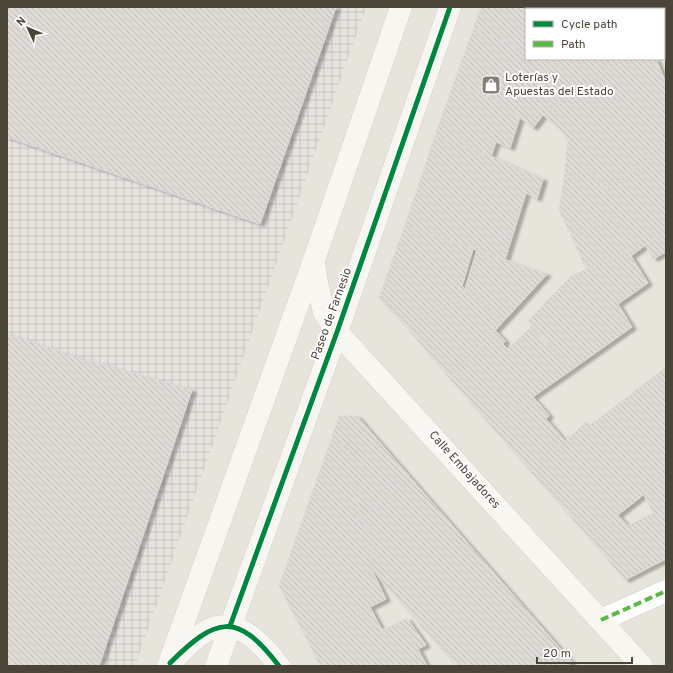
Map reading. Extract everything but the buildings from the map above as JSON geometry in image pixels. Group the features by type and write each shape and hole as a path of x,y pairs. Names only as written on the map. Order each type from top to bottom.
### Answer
{"main road":[{"path":"169,664 314,260 401,7"},
{"name":"Paseo de Farnesio","path":"216,666 337,332 450,7"},
{"name":"Calle Embajadores","path":"314,260 317,283 324,312 337,332 642,666"},
{"path":"169,664 187,646 204,633 214,627 230,626 244,632 265,648 279,666"}],"street":[{"path":"601,620 666,591"}],"shaded area":[{"path":"7,7 666,7 666,666 7,666"},
{"path":"7,7 366,7 135,666 7,666"}],"marked path":[{"path":"601,620 666,591"}],"cycle path":[{"path":"230,626 337,332 450,7"},
{"path":"170,663 201,636 214,629 226,627 238,629 251,636 264,648 279,666"}],"place":[{"name":"Loterías y Apuestas del Estado","path":"491,85"}]}
